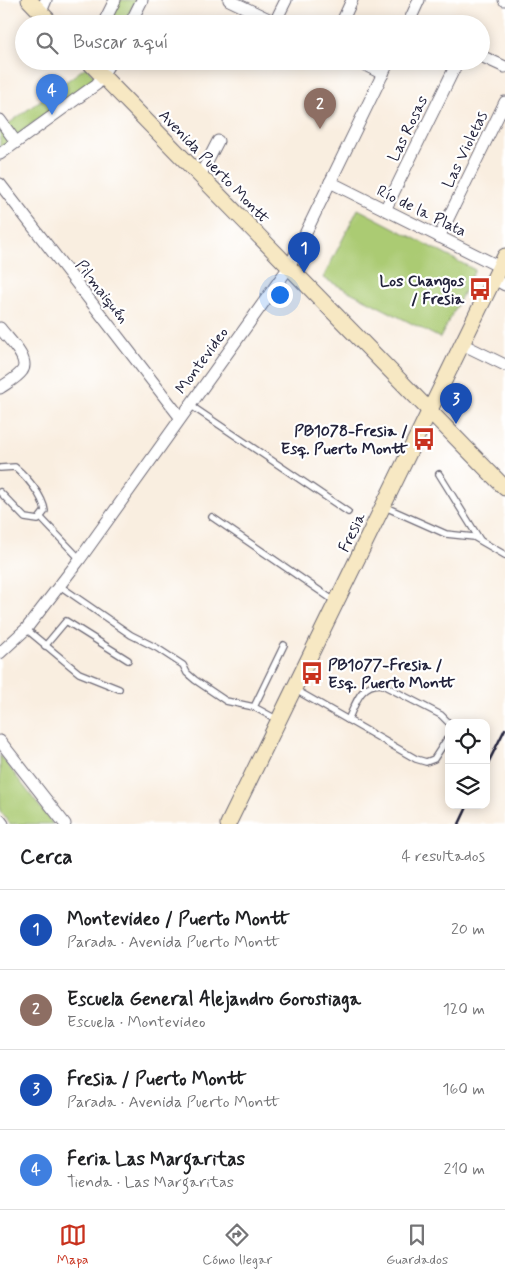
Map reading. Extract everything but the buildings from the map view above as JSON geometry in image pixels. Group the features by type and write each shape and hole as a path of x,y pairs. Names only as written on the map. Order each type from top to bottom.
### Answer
{"street":[{"path":"29,0 43,6"},
{"path":"108,15 115,0"},
{"path":"134,15 142,0"},
{"path":"229,0 260,15"},
{"path":"280,15 286,0"},
{"path":"345,15 352,0"},
{"path":"414,15 419,0"},
{"path":"490,60 505,67"},
{"name":"Avenida Puerto Montt","path":"97,70 505,488"},
{"path":"0,154 94,86 106,70"},
{"path":"375,70 383,74"},
{"name":"Montevideo","path":"0,653 26,629 60,586 289,267 385,70"},
{"name":"Las Rosas","path":"386,210 454,70"},
{"name":"Las Violetas","path":"439,236 505,102"},
{"path":"0,120 16,142"},
{"path":"200,176 218,140"},
{"name":"Río de la Plata","path":"330,182 439,236 501,272"},
{"name":"Pilmaiquén","path":"0,184 180,417"},
{"name":"Fresia","path":"228,824 462,344 501,272"},
{"path":"0,328 22,357 24,366 21,372 0,388"},
{"path":"462,344 505,365"},
{"path":"0,740 65,824"},
{"path":"0,820 3,824"}],"lane":[{"path":"189,404 348,512"},
{"path":"0,468 15,467 20,471 41,498 45,511 38,520 24,518 0,492"},
{"path":"439,474 480,540"},
{"path":"383,506 446,534 464,535 480,540 505,555"},
{"path":"212,517 336,602"},
{"path":"41,518 80,559"},
{"path":"60,586 131,635 157,648 183,665 187,673 195,680 226,701 254,707 278,720"},
{"path":"45,646 66,621 128,660"},
{"path":"26,629 79,673 119,689"},
{"path":"254,707 284,645"},
{"path":"348,720 363,690 373,684 381,684 441,715 445,720"},
{"path":"294,689 416,759 426,762 434,759 445,748"}],"green space":[{"path":"120,0 136,0 128,15 112,15"},
{"path":"82,70 89,70 95,77 0,148 0,130"},
{"path":"358,209 475,270 440,338 323,278"},
{"path":"0,755 53,824 10,824 0,811"}],"railway":[{"path":"488,764 505,729"},
{"path":"459,824 466,809"}],"place":[{"name":"Feria Las Margaritas","path":"52,115"},
{"name":"Escuela General Alejandro Gorostiaga","path":"320,129"},
{"name":"Montevideo / Puerto Montt","path":"304,273"},
{"name":"Los Changos / Fresia","path":"480,289"},
{"name":"Fresia / Puerto Montt","path":"456,424"},
{"name":"PB1078-Fresia / Esq. Puerto Montt","path":"424,439"},
{"name":"PB1077-Fresia / Esq. Puerto Montt","path":"312,673"}]}
